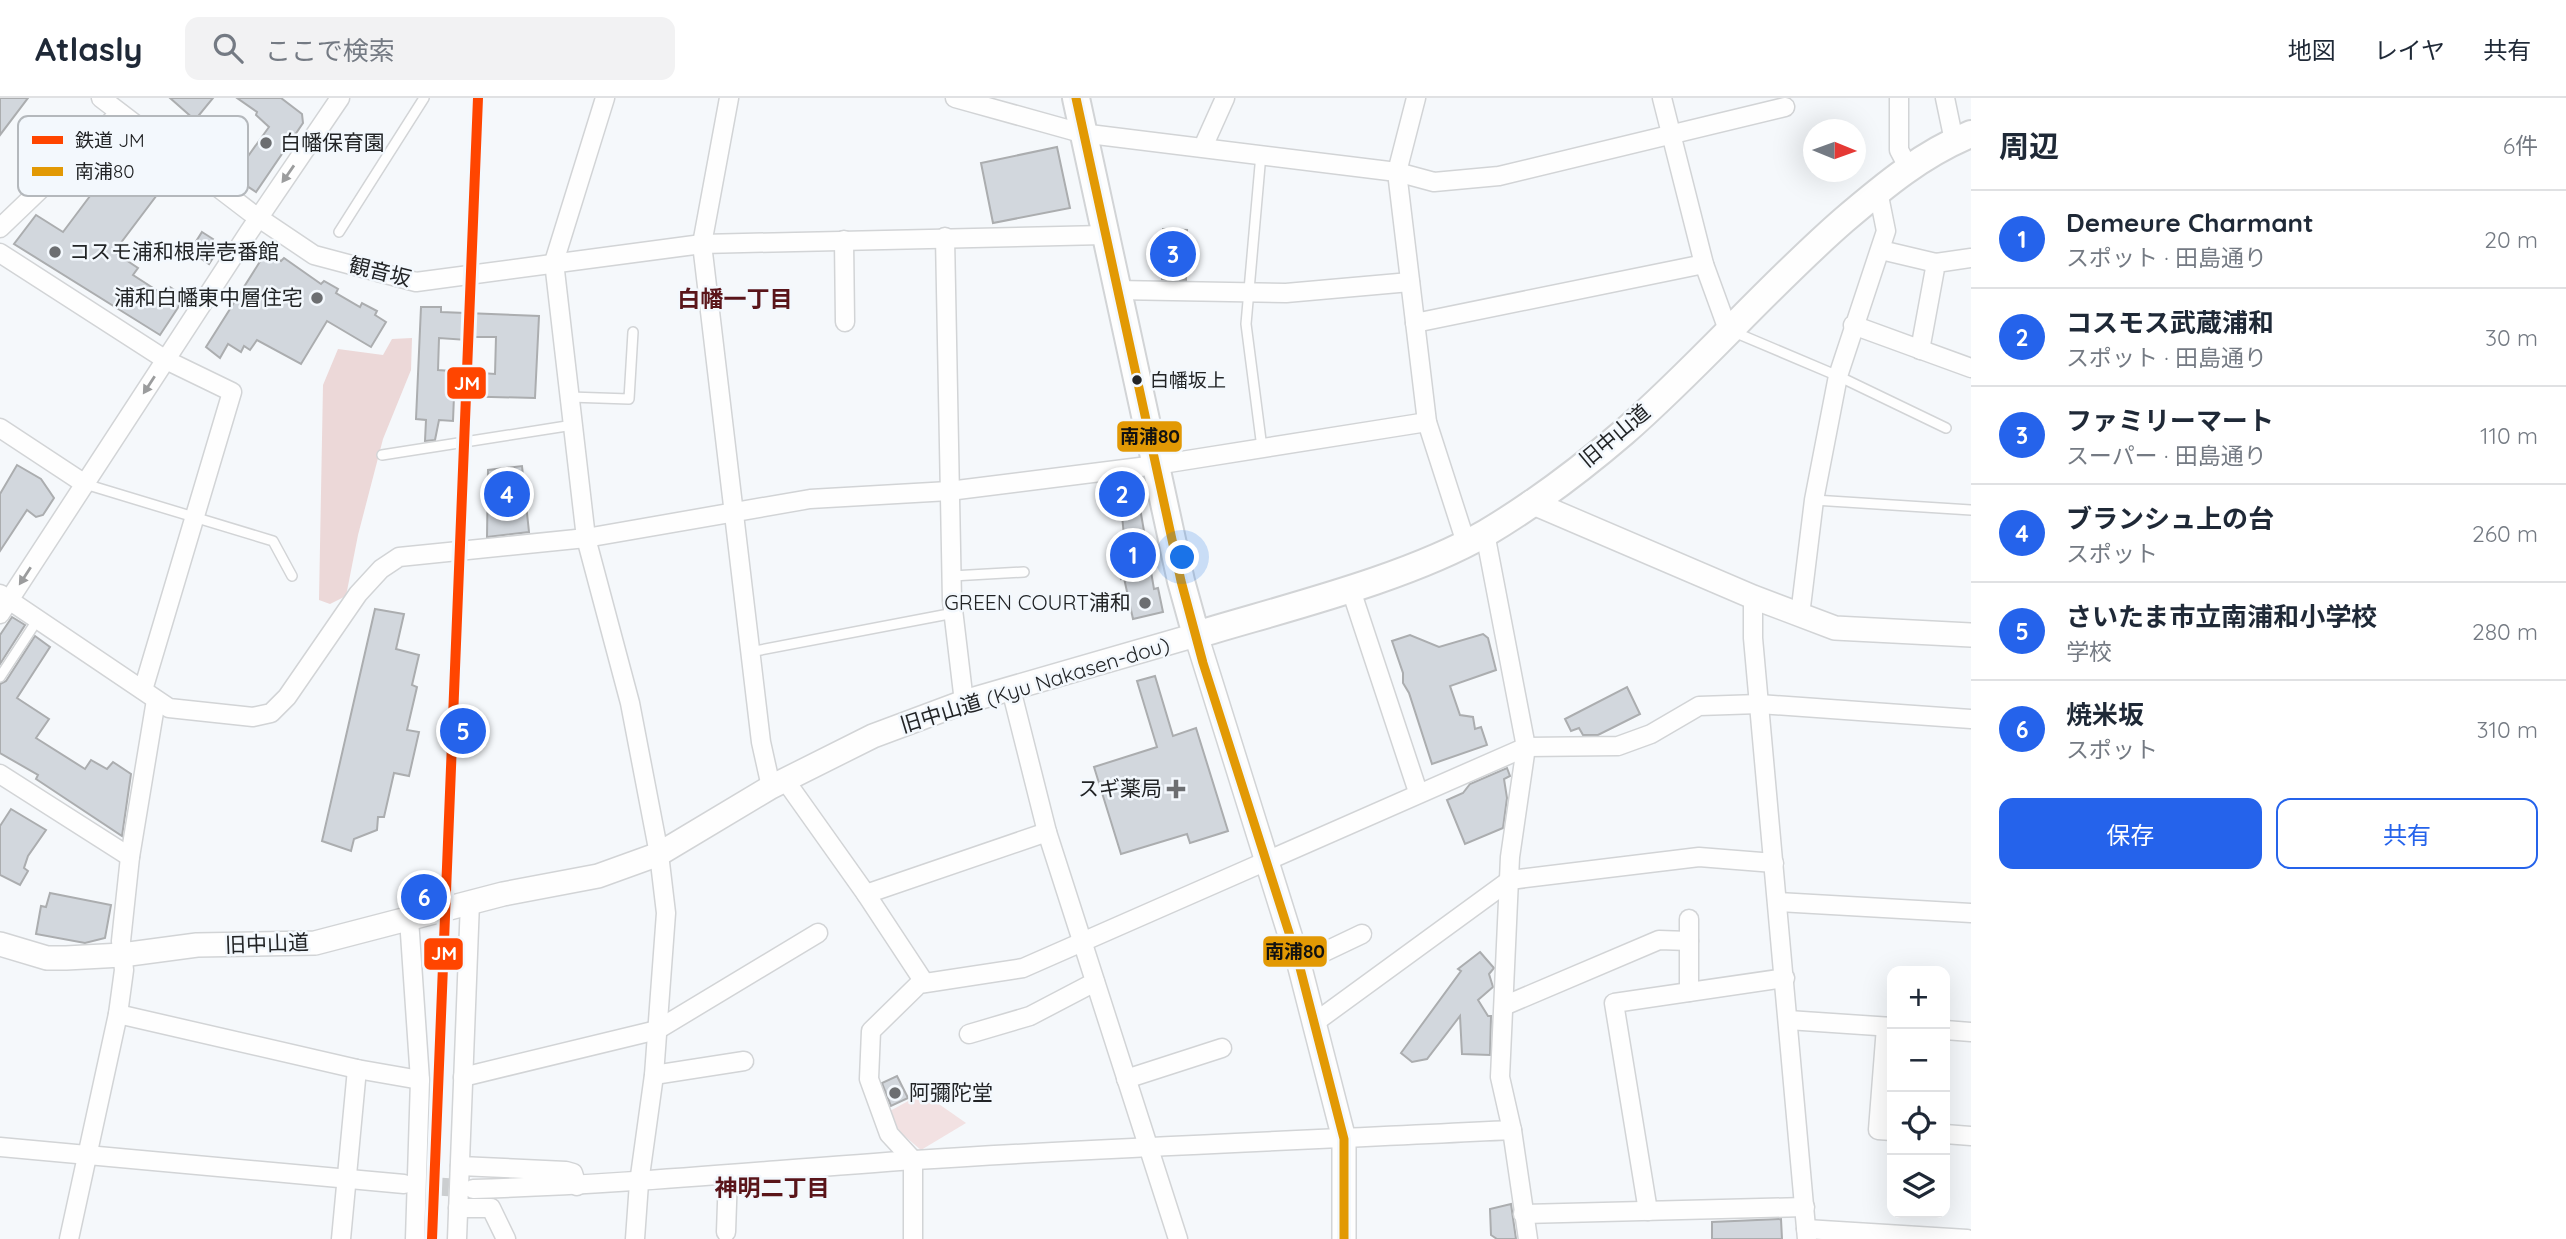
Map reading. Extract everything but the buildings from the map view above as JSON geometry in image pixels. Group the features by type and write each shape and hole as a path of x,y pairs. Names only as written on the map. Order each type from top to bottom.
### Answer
{"main road":[{"path":"1076,98 1081,133 1116,290 1196,635"},
{"name":"旧中山道","path":"1196,635 1350,587 1476,538 1531,502 1622,434 1795,263 1908,167 1963,137"}],"street":[{"name":"観音坂","path":"101,98 124,116"},
{"path":"340,98 258,217 85,484 3,603 38,619 169,708 235,717 271,713 287,697 358,594 380,569 399,557 586,538 810,499 949,491 1156,465 1427,422"},
{"path":"605,98 554,262 586,538 630,703 659,854 666,913 654,1075 639,1183 635,1239"},
{"path":"729,98 702,244 761,743 778,783 866,894 924,982"},
{"path":"955,98 1081,133 1397,172 1434,182 1499,176 1784,107"},
{"path":"1203,147 1225,98"},
{"path":"1416,98 1397,172 1427,422 1476,538 1526,747 1510,880 1506,1005 1500,1077 1512,1130 1528,1239"},
{"path":"1661,98 1704,264 1728,330"},
{"path":"1899,98 1899,150 1908,167"},
{"path":"1945,98 1963,137"},
{"path":"117,116 120,113"},
{"path":"1800,615 1814,500 1838,376 1886,231 1878,191"},
{"path":"0,228 33,196"},
{"name":"観音坂","path":"230,196 314,255 416,282 702,244 1104,235"},
{"path":"946,237 952,576 964,702"},
{"path":"844,240 845,322"},
{"path":"1881,250 1936,263 1971,258"},
{"path":"0,253 166,360 232,392 194,519 149,695 130,857 122,955 124,970 118,1014 69,1239"},
{"path":"1920,350 1936,263"},
{"path":"1415,323 1704,264"},
{"path":"1116,290 1286,293 1410,282"},
{"path":"1853,325 1971,368"},
{"path":"0,428 85,484"},
{"path":"1531,502 1753,597 1835,628 1971,635"},
{"path":"1350,587 1418,792"},
{"path":"1753,597 1753,638 1807,1234 1967,1239"},
{"path":"1196,635 1299,964 1345,1139 1344,1239"},
{"name":"旧中山道 (Kyu Nakasen-dou)","path":"409,919 470,902 598,876 659,854 778,783 873,736 964,702 1196,635"},
{"path":"1011,689 1047,832 1178,1239"},
{"path":"913,1239 914,1160 889,1134 869,1079 871,1031 924,982 1023,968 1418,792 1526,747 1618,746 1651,734 1699,706 1759,704 1971,719"},
{"path":"0,774 130,857"},
{"path":"866,894 1047,832"},
{"path":"1314,1023 1510,880 1699,857 1774,863"},
{"path":"457,1239 470,902"},
{"path":"1778,902 1971,913"},
{"path":"409,919 419,1080 415,1239"},
{"name":"旧中山道","path":"122,955 197,945 315,943 409,919"},
{"path":"1689,919 1689,992"},
{"path":"463,1077 657,1030 818,933"},
{"path":"1299,964 1362,934"},
{"path":"1506,1005 1659,940 1689,941"},
{"path":"0,944 47,958 122,955"},
{"path":"1648,1211 1614,1003 1785,978"},
{"path":"969,1034 1030,1016 1095,982"},
{"path":"118,1014 357,1069 419,1080"},
{"path":"1788,1020 1887,1027"},
{"path":"1887,1131 1878,1130 1889,1029"},
{"path":"1950,1031 1971,1032"},
{"path":"1126,1079 1222,1048"},
{"path":"654,1075 744,1061"},
{"path":"341,1239 357,1069"},
{"path":"473,1189 639,1183 914,1160 1147,1146 1512,1130"},
{"path":"1950,1134 1971,1136"},
{"path":"0,1147 404,1184"},
{"path":"460,1166 566,1171 573,1173 577,1186"},
{"path":"726,1232 728,1175"},
{"path":"1523,1214 1805,1207"},
{"path":"458,1208 491,1208 506,1239"}],"lane":[{"path":"339,232 424,98"},
{"path":"1261,155 1246,324 1262,448"},
{"path":"1728,330 1838,376 1946,428"},
{"path":"570,397 629,399 634,332"},
{"path":"382,456 573,425"},
{"path":"85,484 273,541 292,576"},
{"path":"1814,500 1971,510"},
{"path":"952,576 1024,572"},
{"path":"750,652 954,613"},
{"path":"0,677 38,619"}],"shaded area":[{"path":"412,338 411,370 383,439 358,535 346,596 330,604 319,600 323,385 338,349 383,355 392,339"},
{"path":"923,1093 966,1123 921,1150 894,1127 888,1112"}],"tunnel":[{"path":"404,1184 473,1189"}],"rail line":[{"name":"JM","path":"432,1239 478,98"}],"transit line":[{"name":"南浦80","path":"1076,98 1181,581 1203,663 1299,964 1344,1139 1344,1239"}],"place":[{"name":"白幡保育園","path":"266,143"},
{"name":"コスモ浦和根岸壱番館","path":"55,252"},
{"name":"ファミリーマート","path":"1173,254"},
{"name":"浦和白幡東中層住宅","path":"317,298"},
{"name":"白幡坂上","path":"1137,380"},
{"name":"ブランシュ上の台","path":"507,494"},
{"name":"コスモス武蔵浦和","path":"1122,494"},
{"name":"Demeure Charmant","path":"1133,555"},
{"name":"GREEN COURT浦和","path":"1145,603"},
{"name":"さいたま市立南浦和小学校","path":"463,731"},
{"name":"スギ薬局","path":"1176,789"},
{"name":"焼米坂","path":"424,897"},
{"name":"阿彌陀堂","path":"895,1093"}],"district":[{"name":"白幡一丁目","path":"735,299"},
{"name":"神明二丁目","path":"772,1188"}]}
